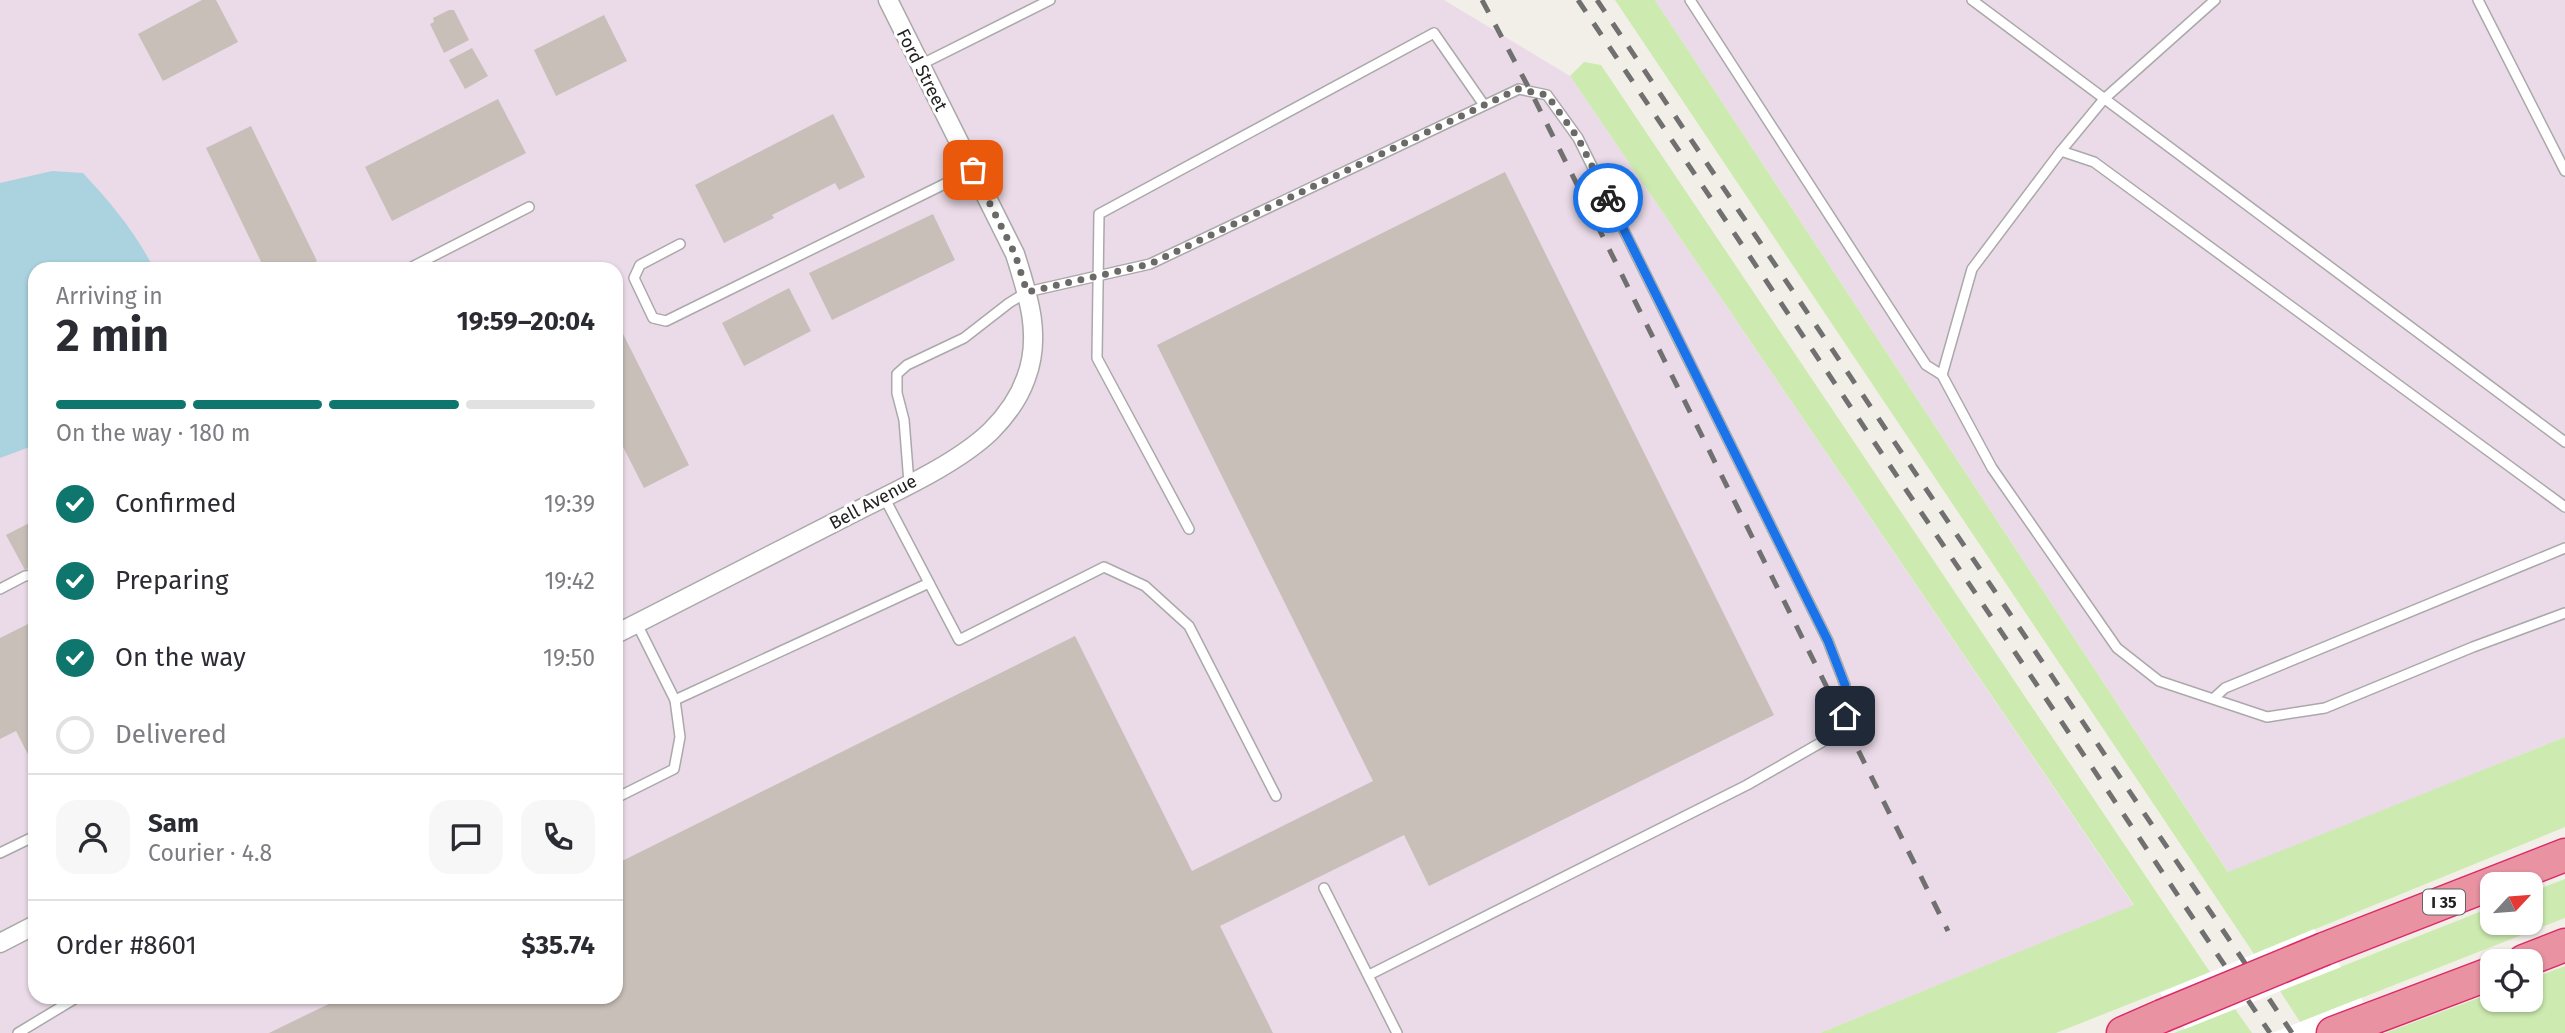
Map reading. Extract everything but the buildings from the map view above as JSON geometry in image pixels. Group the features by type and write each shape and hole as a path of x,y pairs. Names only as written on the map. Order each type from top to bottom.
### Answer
{"highway":[{"name":"I 35","path":"2123,1033 2324,949 2565,855"},
{"path":"2543,954 2565,945"},
{"path":"2333,1033 2480,978"}],"street":[{"name":"Ford Street","path":"888,0 1015,254 1027,292"},
{"name":"Bell Avenue","path":"623,630 884,497 960,455 990,432 1013,404 1026,379 1033,352 1033,325 1027,292"},
{"path":"0,943 28,929"}],"lane":[{"path":"920,65 1050,0"},
{"path":"1690,0 1926,365 1942,375 1992,468 2117,648 2159,681 2267,717 2325,708 2473,647 2565,613"},
{"path":"1972,0 2565,442"},
{"path":"1942,375 1972,268 2061,151 2105,99 2215,0"},
{"path":"2477,0 2565,171"},
{"path":"1189,528 1097,358 1099,214 1434,33 1484,106"},
{"path":"909,483 897,374 907,365 964,338 1027,292 1150,264 1518,89 1547,95 1578,138 1828,641 1845,685 1845,716 1822,742 1747,785 1368,975"},
{"path":"2061,151 2094,162 2565,507"},
{"path":"680,243 640,265 634,278 653,318 666,321 973,170"},
{"path":"422,262 529,207"},
{"path":"884,497 959,640 1104,567 1145,586 1189,626 1276,796"},
{"path":"2214,698 2225,688 2565,548"},
{"path":"0,589 28,576"},
{"path":"675,700 929,583"},
{"path":"623,794 674,769 680,737 675,700 636,624"},
{"path":"0,853 28,839"},
{"path":"1324,888 1397,1033"},
{"path":"18,1033 66,1004"}],"shaded area":[{"path":"0,0 1444,0 1570,76 2134,906 1820,1033 0,1033"},
{"path":"1655,0 2565,0 2565,737 2229,873"}],"green space":[{"path":"1615,0 1655,0 2228,872 2565,737 2565,827 2254,954"},
{"path":"1584,62 1601,65 2210,972 2056,1033 1820,1033 2134,905 1570,76"},
{"path":"2565,879 2565,918 2543,927 2543,887"},
{"path":"2480,912 2480,935 2522,935 2480,949 2480,951 2300,1022 2280,991"},
{"path":"2565,966 2565,1033 2385,1033 2480,997 2480,1012 2543,1012 2543,974"},
{"path":"2235,1009 2252,1033 2174,1033"}],"water":[{"path":"52,171 83,173 122,219 150,262 28,262 28,448 0,458 0,183"}],"pier":[{"path":"2314,929 2341,967 2185,1029 2160,993"},
{"path":"2361,998 2385,1033 2272,1033"}],"railway":[{"path":"1482,0 1531,92 1948,931"},
{"path":"1578,0 2270,1033"},
{"path":"1597,0 2292,1033"}],"way so far":[{"path":"973,170 1015,254 1027,292 1150,264 1518,89 1547,95 1578,138 1608,198"}],"route":[{"path":"1608,198 1828,641 1845,685 1845,716"}]}
